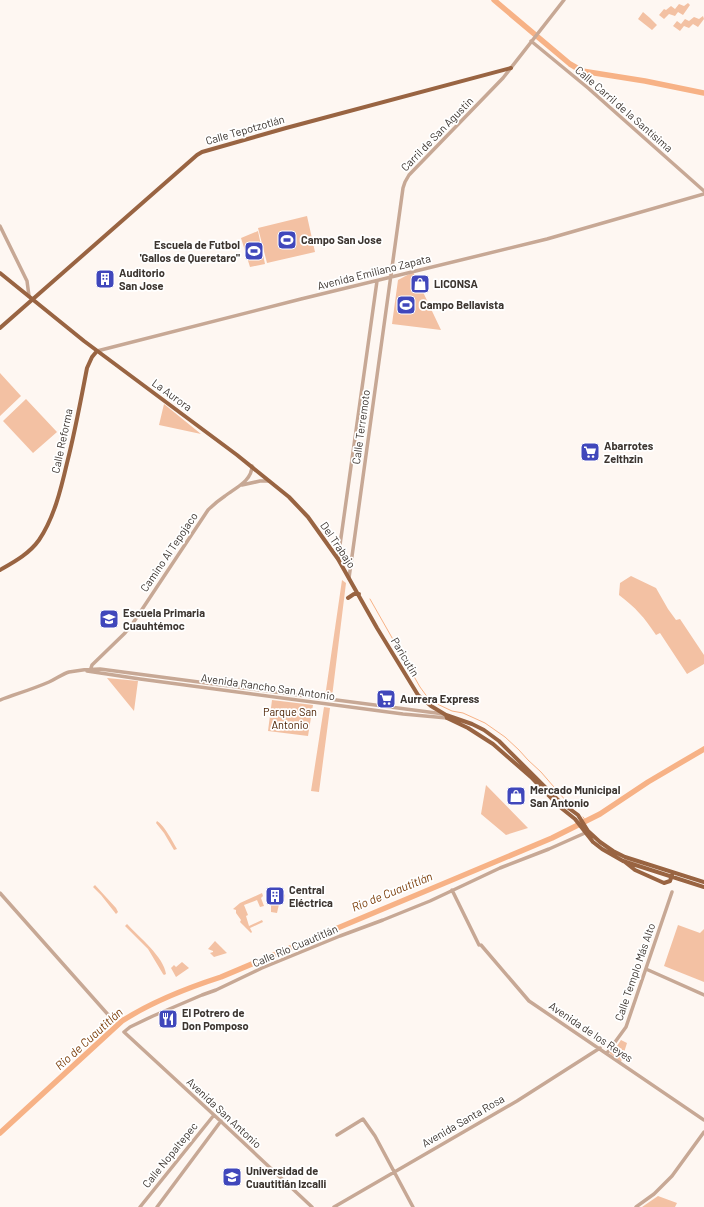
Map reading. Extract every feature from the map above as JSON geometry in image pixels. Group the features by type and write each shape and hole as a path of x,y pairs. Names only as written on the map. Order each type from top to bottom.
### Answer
{"main road":[{"name":"Calle Tepotzotlán","path":"0,328 30,298 202,152 511,68"},
{"name":"La Aurora","path":"0,273 2,277 97,350 252,466 300,508"},
{"name":"Calle Reforma","path":"0,570 19,559 38,541 54,509 62,486 72,445 87,368 97,350"},
{"name":"Del Trabajo","path":"300,508 338,559 359,594"},
{"path":"348,598 354,594 359,594"},
{"name":"Paricutin","path":"359,594 377,628 418,695 446,716 472,724 484,730 499,741 559,801 578,815 580,823"},
{"path":"580,823 585,833 593,842 635,870 664,883 670,881 673,872"},
{"path":"580,823 600,842 614,851 704,882"},
{"path":"623,861 704,887"}],"street":[{"name":"Carril de San Agustin","path":"403,188 409,176 511,68 564,0"},
{"name":"Calle Carril de la Santísima","path":"531,41 588,88 704,190"},
{"name":"Calle Terremoto","path":"349,578 403,188"},
{"name":"Avenida Emiliano Zapata","path":"97,350 547,239 704,194"},
{"path":"0,226 26,281 30,298"},
{"name":"Calle Terremoto","path":"338,559 376,281"},
{"name":"Camino Al Tepojaco","path":"89,671 92,665 125,633 208,510 241,485 249,477 252,471 252,466"},
{"name":"Camino Al Tepojaco","path":"241,485 260,480 269,481"},
{"name":"Avenida Rancho San Antonio","path":"0,700 51,681 68,672 113,671 446,716"},
{"name":"Calle Río Cuautitlán","path":"124,1032 130,1027 153,1016 216,990 262,968 430,901 506,866 585,833"},
{"name":"Avenida de los Reyes","path":"452,890 480,945 529,1001 704,1120"},
{"name":"Calle Templo Más Alto","path":"607,1053 626,1027 672,892"},
{"path":"0,893 111,1018"},
{"path":"646,969 704,994"},
{"name":"Avenida San Antonio","path":"124,1032 312,1207"},
{"name":"Avenida Santa Rosa","path":"334,1207 517,1101 600,1048"},
{"name":"Calle Nopaltepec","path":"140,1207 214,1115"},
{"path":"337,1135 363,1119 375,1136 395,1171 413,1207"},
{"name":"Calle Nopaltepec","path":"157,1207 221,1121"},
{"path":"636,1207 654,1194 672,1176 704,1132"}],"green space":[{"path":"688,3 690,5 683,15 678,12 675,16 669,14 664,19 659,15 664,9 666,10 671,6 675,9 679,4 684,6"},
{"path":"643,12 657,25 652,30 638,19"},
{"path":"703,16 704,19 698,27 693,24 689,28 684,26 680,31 673,26 677,21 681,24 685,19 689,21 694,17 699,19"},
{"name":"Campo San Jose","path":"307,216 315,252 267,263 258,228"},
{"name":"Escuela de Futbol 'Gallos de Queretaro\"","path":"258,231 265,264 250,267 241,238"},
{"path":"413,272 420,287 427,288 428,290 428,292 423,292 441,330 392,324 398,280"},
{"path":"0,373 21,396 0,416"},
{"path":"26,399 57,432 33,453 3,421"},
{"path":"164,404 201,434 159,425"},
{"path":"631,576 656,588 668,609 676,620 680,619 704,655 704,664 687,674 660,633 656,635 639,613 619,595 620,583"},
{"path":"342,580 346,583 332,697 325,697"},
{"path":"107,678 138,681 134,711"},
{"name":"Parque San Antonio","path":"272,700 313,705 308,736 268,731"},
{"path":"324,707 330,708 319,792 311,791"},
{"path":"486,785 528,828 506,835 481,814"},
{"path":"157,821 171,838 177,849 174,850 156,823"},
{"path":"95,885 116,908 118,912 116,914 93,887"},
{"path":"278,888 285,895 284,901 280,900 277,913 271,912 271,906 266,893"},
{"path":"262,893 263,896 261,898 264,906 260,907 257,900 244,905 248,915 246,916 249,926 262,920 263,922 250,928 251,933 240,922 241,920 236,913 236,910 233,909 240,903"},
{"path":"127,924 156,954 161,961 166,974 163,974 148,949 125,926"},
{"path":"678,925 700,933 704,929 704,982 664,966"},
{"path":"215,941 227,953 214,957 210,953 213,951 208,949"},
{"path":"182,962 189,968 176,977 171,968 174,965 176,967"},
{"path":"621,1040 627,1043 621,1062 609,1053"},
{"path":"658,1196 677,1203 675,1207 642,1207"}],"waterway":[{"path":"494,0 570,64 582,71 645,81 704,93"},
{"path":"370,599 420,687 428,698 452,711 463,713 485,723 505,737 541,772 573,809"},
{"name":"Rio de Cuautitlán","path":"0,1133 122,1021 146,1007 552,838 600,814 648,782 704,749"},
{"name":"Rio de Cuautitlán","path":"583,817 586,821"}],"place":[{"name":"Campo San Jose","path":"287,240"},
{"name":"Escuela de Futbol 'Gallos de Queretaro\"","path":"254,251"},
{"name":"Auditorio San Jose","path":"105,279"},
{"name":"LICONSA","path":"420,284"},
{"name":"Campo Bellavista","path":"406,305"},
{"name":"Abarrotes Zelthzin","path":"590,452"},
{"name":"Escuela Primaria Cuauhtémoc","path":"109,619"},
{"name":"Aurrera Express","path":"386,699"},
{"name":"Mercado Municipal San Antonio","path":"516,796"},
{"name":"Central Eléctrica","path":"275,896"},
{"name":"El Potrero de Don Pomposo","path":"168,1019"},
{"name":"Universidad de Cuautitlán Izcalli","path":"232,1177"}]}
